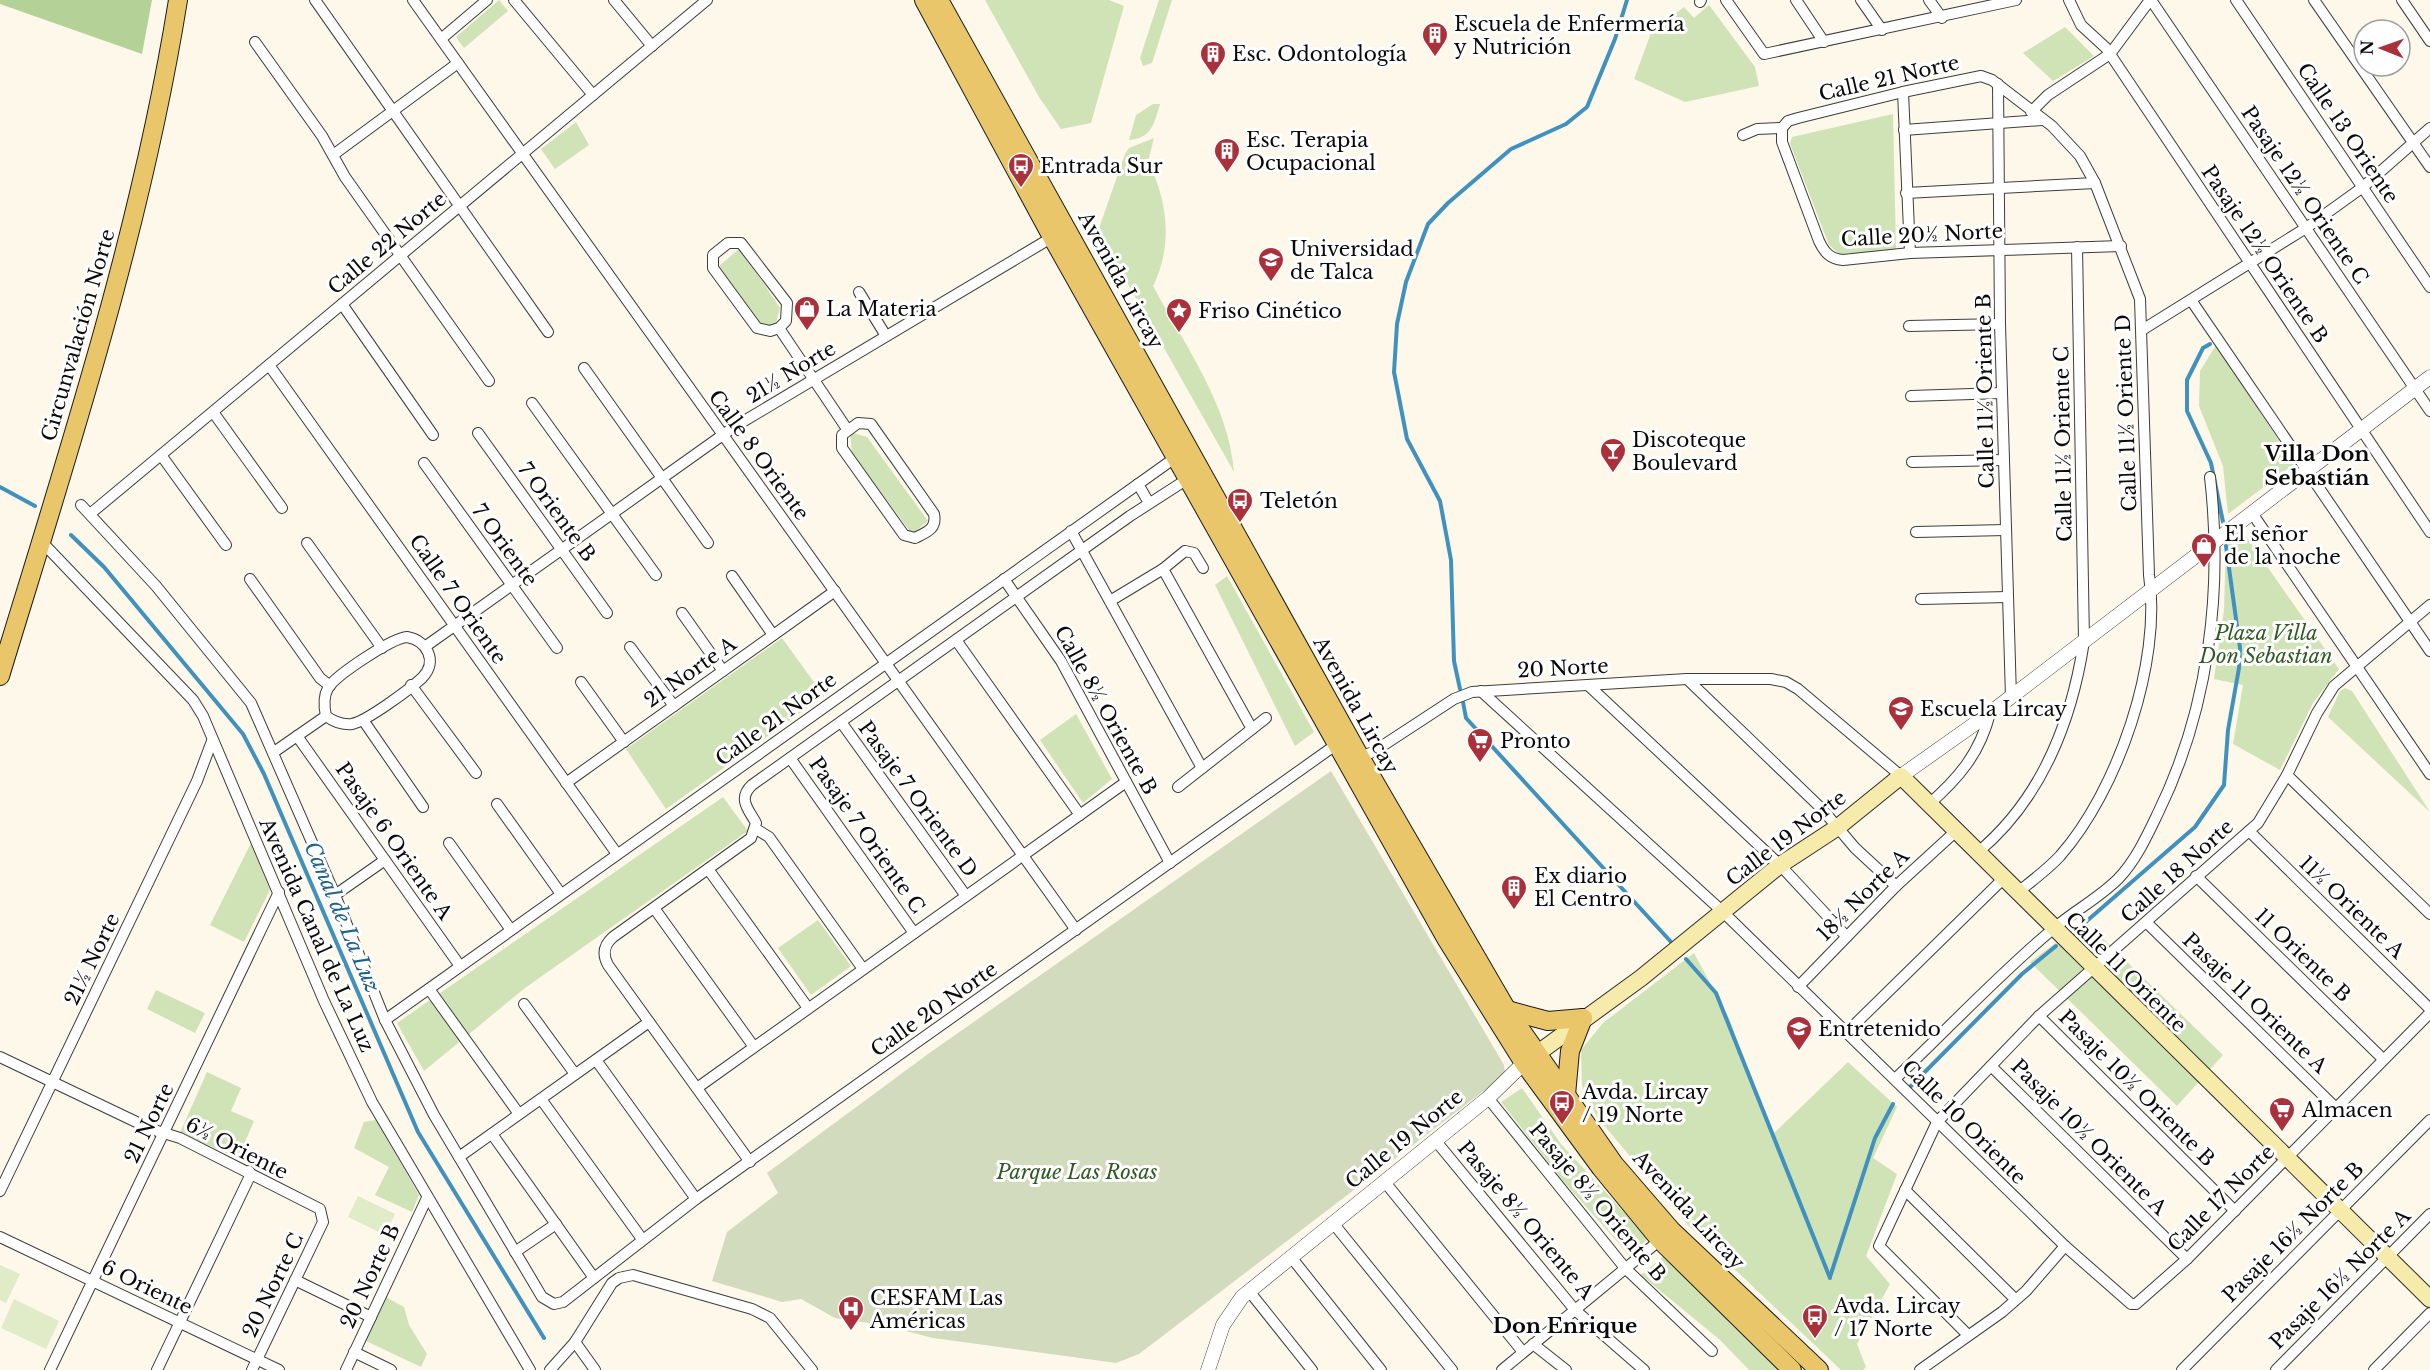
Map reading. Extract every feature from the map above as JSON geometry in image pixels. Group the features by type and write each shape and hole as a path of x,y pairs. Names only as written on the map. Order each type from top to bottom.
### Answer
{"main road":[{"name":"Circunvalación Norte","path":"0,676 100,346 134,223 161,98 178,0"},
{"name":"Avenida Lircay","path":"924,0 1060,233 1183,453 1508,1010 1530,1059 1566,1095 1614,1164 1671,1230 1819,1370"},
{"name":"Avenida Lircay","path":"939,0 1060,233"},
{"name":"Avenida Lircay","path":"1183,453 1189,478 1447,940 1530,1059 1601,1168 1660,1240 1792,1370"},
{"name":"Calle 11 Oriente","path":"1901,776 2053,929 2430,1299"},
{"name":"Calle 19 Norte","path":"1530,1059 1583,1018 1641,978 1780,866 1838,827 1901,776"},
{"path":"1508,1010 1548,1021 1583,1018 1569,1051 1566,1095"}],"street":[{"path":"315,0 548,332"},
{"name":"Calle 8 Oriente","path":"413,0 1076,930"},
{"path":"441,39 487,0"},
{"path":"514,0 593,95"},
{"path":"614,0 652,46"},
{"name":"Calle 22 Norte","path":"90,514 707,0"},
{"path":"1726,0 1764,54 1941,18 1995,2 2016,0"},
{"path":"1796,0 1824,42"},
{"path":"1862,0 1882,30"},
{"path":"1929,0 1941,18"},
{"name":"Pasaje 12½ Oriente B","path":"2069,0 2077,20 2110,54 2430,532"},
{"path":"2031,112 2048,95 2110,54 2150,0"},
{"name":"Pasaje 12½ Oriente C","path":"2150,0 2430,411"},
{"name":"Calle 13 Oriente","path":"2236,0 2430,287"},
{"path":"2314,0 2430,167"},
{"path":"2402,0 2430,41"},
{"path":"255,42 333,155 345,177 489,381"},
{"path":"333,155 458,63"},
{"name":"Calle 21 Norte","path":"1743,135 1757,129 1782,128 1788,121 1798,118 1975,76 1986,77 1998,84 2042,120"},
{"name":"Calle 11½ Oriente B","path":"1998,84 2000,324 2011,697"},
{"path":"1903,92 1910,253"},
{"path":"1904,130 1998,125 2042,120"},
{"name":"Calle 11½ Oriente D","path":"2018,892 2059,857 2096,803 2117,758 2135,703 2146,660 2152,617 2140,299 2095,183 2080,156 2064,136 2042,120"},
{"name":"Calle 20½ Norte","path":"1782,128 1782,142 1826,253 1843,260 1910,253 2121,246"},
{"path":"2142,330 2306,228 2362,187 2430,128"},
{"path":"1906,193 2095,183"},
{"name":"21½ Norte","path":"426,646 723,435 1060,233"},
{"path":"728,243 741,243 787,303 786,321 779,328 770,331 757,328 713,268 714,255 728,243"},
{"name":"Calle 11½ Oriente C","path":"1977,853 2014,815 2044,770 2072,701 2084,641 2077,247"},
{"path":"859,292 886,336"},
{"path":"2191,300 2430,651"},
{"path":"342,304 433,435"},
{"path":"1909,326 2000,324"},
{"path":"779,328 847,429"},
{"name":"Calle 7 Oriente","path":"269,365 617,854"},
{"path":"584,368 708,543"},
{"name":"Calle 19 Norte","path":"1901,776 1990,713 2430,376"},
{"path":"1911,396 2002,393"},
{"path":"532,403 656,575"},
{"path":"213,412 282,508"},
{"path":"858,423 871,424 934,514 936,522 931,529 915,538 904,535 842,448 842,435 847,429 858,423"},
{"name":"7 Oriente B","path":"478,433 608,613"},
{"name":"Calle 21 Norte","path":"385,1020 1183,453"},
{"path":"161,455 226,545"},
{"path":"1912,462 2004,460"},
{"name":"7 Oriente","path":"424,463 556,648"},
{"path":"1895,1079 2053,929 2106,889 2127,868 2147,836 2172,782 2190,732 2203,680 2212,620 2216,540 2210,477"},
{"path":"750,1162 608,965 604,950 609,940 752,838 756,829 755,820 746,807 744,797 752,785 1149,503 1189,478"},
{"path":"1138,484 1149,503"},
{"name":"Avenida Canal de La Luz","path":"81,505 131,558 241,689 274,752 385,1020 459,1157 515,1252 542,1297 554,1304"},
{"path":"2252,513 2430,774"},
{"path":"1916,532 2006,530"},
{"path":"1071,531 1202,768"},
{"name":"Avenida Canal de La Luz","path":"41,542 71,570 193,700 279,892 324,1001 372,1102 530,1370"},
{"path":"307,543 382,648"},
{"path":"1110,601 1163,569 1185,550 1194,554 1203,568"},
{"path":"1163,569 1252,729"},
{"path":"732,576 773,635"},
{"path":"250,579 320,678 330,686"},
{"name":"Calle 8½ Oriente B","path":"1004,579 1056,654 1170,863"},
{"name":"21 Norte A","path":"566,783 834,591"},
{"path":"1921,599 2008,597"},
{"name":"Calle 18 Norte","path":"1967,1334 1879,1246 1937,1122 2039,1016 2258,823 2287,775 2325,698 2334,686 2430,605"},
{"path":"681,613 723,670"},
{"path":"407,637 418,640 426,646 429,657 428,669 422,678 363,720 344,724 326,716 324,700 330,686 394,639 407,637"},
{"path":"956,640 1080,815"},
{"path":"630,647 674,706"},
{"path":"1687,679 1838,827 1855,848 1896,886"},
{"name":"20 Norte","path":"1360,757 1373,752 1454,699 1481,691 1687,679 1771,679 1786,682"},
{"path":"581,682 624,742"},
{"name":"Calle 11 Oriente","path":"1786,682 1901,776"},
{"path":"411,685 476,773"},
{"path":"1588,685 1780,866 1846,936"},
{"name":"Calle 10 Oriente","path":"1481,691 1723,912 2064,1246 2127,1302 2136,1304"},
{"path":"1928,805 1953,783 1970,763 1982,739 1990,713"},
{"path":"274,752 326,716"},
{"path":"1178,787 1266,718"},
{"path":"363,720 423,807"},
{"name":"Pasaje 7 Oriente D","path":"841,722 966,896"},
{"name":"Pasaje 6 Oriente A","path":"297,736 460,966"},
{"name":"21½ Norte","path":"0,1191 197,781 212,741"},
{"name":"Calle 20 Norte","path":"554,1304 563,1302 696,1199 1337,744"},
{"name":"Pasaje 7 Oriente C","path":"790,758 914,933"},
{"path":"2287,775 2430,914"},
{"path":"697,1088 1126,782"},
{"path":"497,804 561,894"},
{"path":"756,829 772,841 863,969"},
{"name":"11½ Oriente A","path":"2248,831 2430,1011"},
{"name":"18½ Norte A","path":"1798,987 1896,886 1955,832"},
{"path":"449,843 511,930"},
{"path":"335,895 385,860"},
{"path":"708,869 808,1008"},
{"name":"11 Oriente B","path":"2196,876 2383,1059"},
{"path":"1847,1032 2003,879"},
{"name":"21 Norte","path":"50,1370 279,892"},
{"path":"654,908 754,1047"},
{"name":"Pasaje 11 Oriente A","path":"2147,923 2337,1109"},
{"path":"429,989 519,1114"},
{"path":"524,1004 575,1074"},
{"name":"Calle 17 Norte","path":"2136,1304 2187,1259 2337,1109 2430,1011"},
{"name":"Pasaje 10½ Oriente B","path":"2039,1016 2235,1211"},
{"path":"459,1157 649,1022"},
{"name":"6½ Oriente","path":"0,1057 249,1171 254,1177 320,1209 323,1215"},
{"name":"Calle 19 Norte","path":"1209,1370 1223,1325 1236,1304 1249,1291 1488,1098 1530,1059"},
{"path":"596,1060 696,1199"},
{"name":"Pasaje 10½ Oriente A","path":"1991,1066 2187,1259"},
{"path":"541,1098 642,1239"},
{"name":"Pasaje 8½ Oriente B","path":"1488,1098 1625,1268 1712,1350"},
{"name":"Pasaje 16½ Norte B","path":"2189,1368 2430,1120"},
{"path":"492,1134 594,1278"},
{"name":"Pasaje 8½ Oriente A","path":"1435,1140 1575,1310 1644,1370"},
{"path":"157,1370 249,1178 249,1171"},
{"path":"1384,1181 1523,1352"},
{"path":"1905,1190 2015,1299"},
{"name":"20 Norte B","path":"346,1370 428,1198"},
{"name":"Pasaje 16½ Norte A","path":"2276,1370 2430,1214"},
{"name":"20 Norte C","path":"254,1365 323,1222 323,1215"},
{"path":"1333,1223 1452,1370"},
{"path":"515,1252 556,1224"},
{"name":"6 Oriente","path":"0,1237 180,1323 254,1365 279,1370"},
{"path":"1502,1370 1660,1240"},
{"path":"1920,1370 1967,1334 2002,1312 2026,1291 2064,1246"},
{"path":"1291,1257 1381,1370"},
{"path":"550,1370 575,1342 612,1283 626,1275 640,1275 752,1309 770,1318 812,1370"},
{"path":"295,1280 371,1317"},
{"path":"1249,1291 1312,1370"},
{"path":"2377,1369 2430,1313"},
{"path":"575,1342 595,1370"},
{"path":"1533,1344 1566,1370"},
{"path":"354,1352 391,1370"}],"green space":[{"path":"0,0 152,0 142,54 0,4"},
{"path":"499,0 508,11 464,48 456,37"},
{"path":"985,0 1109,0 1124,6 1091,123 1061,129 1039,97"},
{"path":"1159,0 1172,0 1152,63 1143,66 1140,58"},
{"path":"1709,5 1755,67 1759,86 1685,102 1634,79 1651,33 1684,7 1694,18"},
{"path":"2065,27 2094,56 2053,81 2023,53"},
{"path":"1153,104 1160,104 1151,129 1137,139 1129,140 1136,115"},
{"path":"1893,114 1896,251 1839,254 1829,245 1790,144 1792,137"},
{"path":"576,122 589,145 555,169 541,149"},
{"path":"1154,138 1148,162 1160,192 1166,224 1163,255 1153,286 1214,399 1224,423 1234,472 1098,231 1125,154 1129,148"},
{"path":"740,248 780,308 775,326 757,324 719,266"},
{"path":"2216,345 2294,464 2228,514 2223,466 2199,406 2200,371"},
{"path":"850,432 867,437 928,521 912,534 852,453"},
{"name":"Plaza Villa Don Sebastian","path":"2245,535 2339,669 2313,703 2280,770 2233,744 2243,685 2214,679 2224,610 2226,545"},
{"path":"1227,576 1314,732 1295,746 1215,585"},
{"path":"782,638 824,696 666,809 626,749"},
{"name":"Plaza Villa Don Sebastian","path":"2345,688 2352,691 2430,812 2328,717 2340,691"},
{"path":"1076,714 1112,779 1083,803 1040,740"},
{"name":"Parque Las Rosas","path":"1331,771 1504,1065 1505,1073 1502,1077 1139,1354 1116,1363 933,1338 882,1325 835,1318 801,1299 782,1302 712,1281 727,1232 778,1193 767,1173 928,1054"},
{"path":"723,797 748,831 525,988 424,1071 397,1023"},
{"path":"251,843 270,890 244,942 210,925"},
{"path":"818,920 851,966 811,995 778,948"},
{"path":"2085,921 2223,1055 2177,1106 2030,962"},
{"path":"1694,953 1729,1018 1771,1136 1848,1062 1897,1107 1873,1158 1897,1174 1866,1256 1890,1284 1857,1344 1866,1367 1863,1370 1841,1370 1689,1226 1597,1117 1582,1086 1581,1050 1603,1023"},
{"path":"156,990 205,1013 195,1033 147,1009"},
{"path":"207,1072 241,1088 231,1111 254,1121 238,1158 180,1133"},
{"path":"1522,1088 1561,1144 1648,1238 1631,1257 1564,1182 1501,1102"},
{"path":"376,1120 419,1195 412,1212 375,1195 389,1167 354,1148 364,1122"},
{"path":"358,1196 395,1214 385,1235 348,1217"},
{"path":"1665,1255 1782,1370 1749,1370 1720,1340 1641,1275"},
{"path":"0,1265 20,1274 6,1303 0,1300"},
{"path":"386,1297 404,1307 409,1325 427,1354 421,1367 366,1341"},
{"path":"14,1299 59,1321 46,1349 1,1328"}],"waterway":[{"path":"1460,689 1454,661 1451,560 1440,501 1407,439 1394,372 1397,324 1406,282 1428,224 1448,203 1511,149 1566,124 1587,107 1615,39 1627,0"},
{"path":"2210,344 2203,348 2187,380 2187,411 2211,463 2223,522"},
{"name":"Canal de La Luz","path":"0,487 35,506"},
{"name":"Canal de La Luz","path":"71,535 104,567 243,734 264,774 418,1132 544,1338"},
{"path":"2073,933 2195,827 2224,785 2228,730 2239,668 2240,648 2226,546"},
{"path":"1463,702 1466,718 1672,943"},
{"path":"1908,1089 2022,974 2056,946"},
{"path":"1686,959 1716,993 1830,1278"},
{"path":"1830,1277 1875,1138 1893,1104"}],"place":[{"name":"Escuela de Enfermería y Nutrición","path":"1435,58"},
{"name":"Esc. Odontología","path":"1213,77"},
{"name":"Esc. Terapia Ocupacional","path":"1227,174"},
{"name":"Entrada Sur","path":"1021,189"},
{"name":"Universidad de Talca","path":"1271,283"},
{"name":"La Materia","path":"807,332"},
{"name":"Friso Cinético","path":"1179,334"},
{"name":"Discoteque Boulevard","path":"1613,474"},
{"name":"Teletón","path":"1240,524"},
{"name":"El señor de la noche","path":"2204,569"},
{"name":"Escuela Lircay","path":"1901,732"},
{"name":"Pronto","path":"1480,764"},
{"name":"Ex diario El Centro","path":"1514,911"},
{"name":"Entretenido","path":"1799,1052"},
{"name":"Avda. Lircay / 19 Norte","path":"1562,1126"},
{"name":"Almacen","path":"2282,1133"},
{"name":"CESFAM Las Américas","path":"851,1332"},
{"name":"Avda. Lircay / 17 Norte","path":"1815,1340"}],"district":[{"name":"Villa Don Sebastián","path":"2317,466"},
{"name":"Don Enrique","path":"1565,1326"}]}
